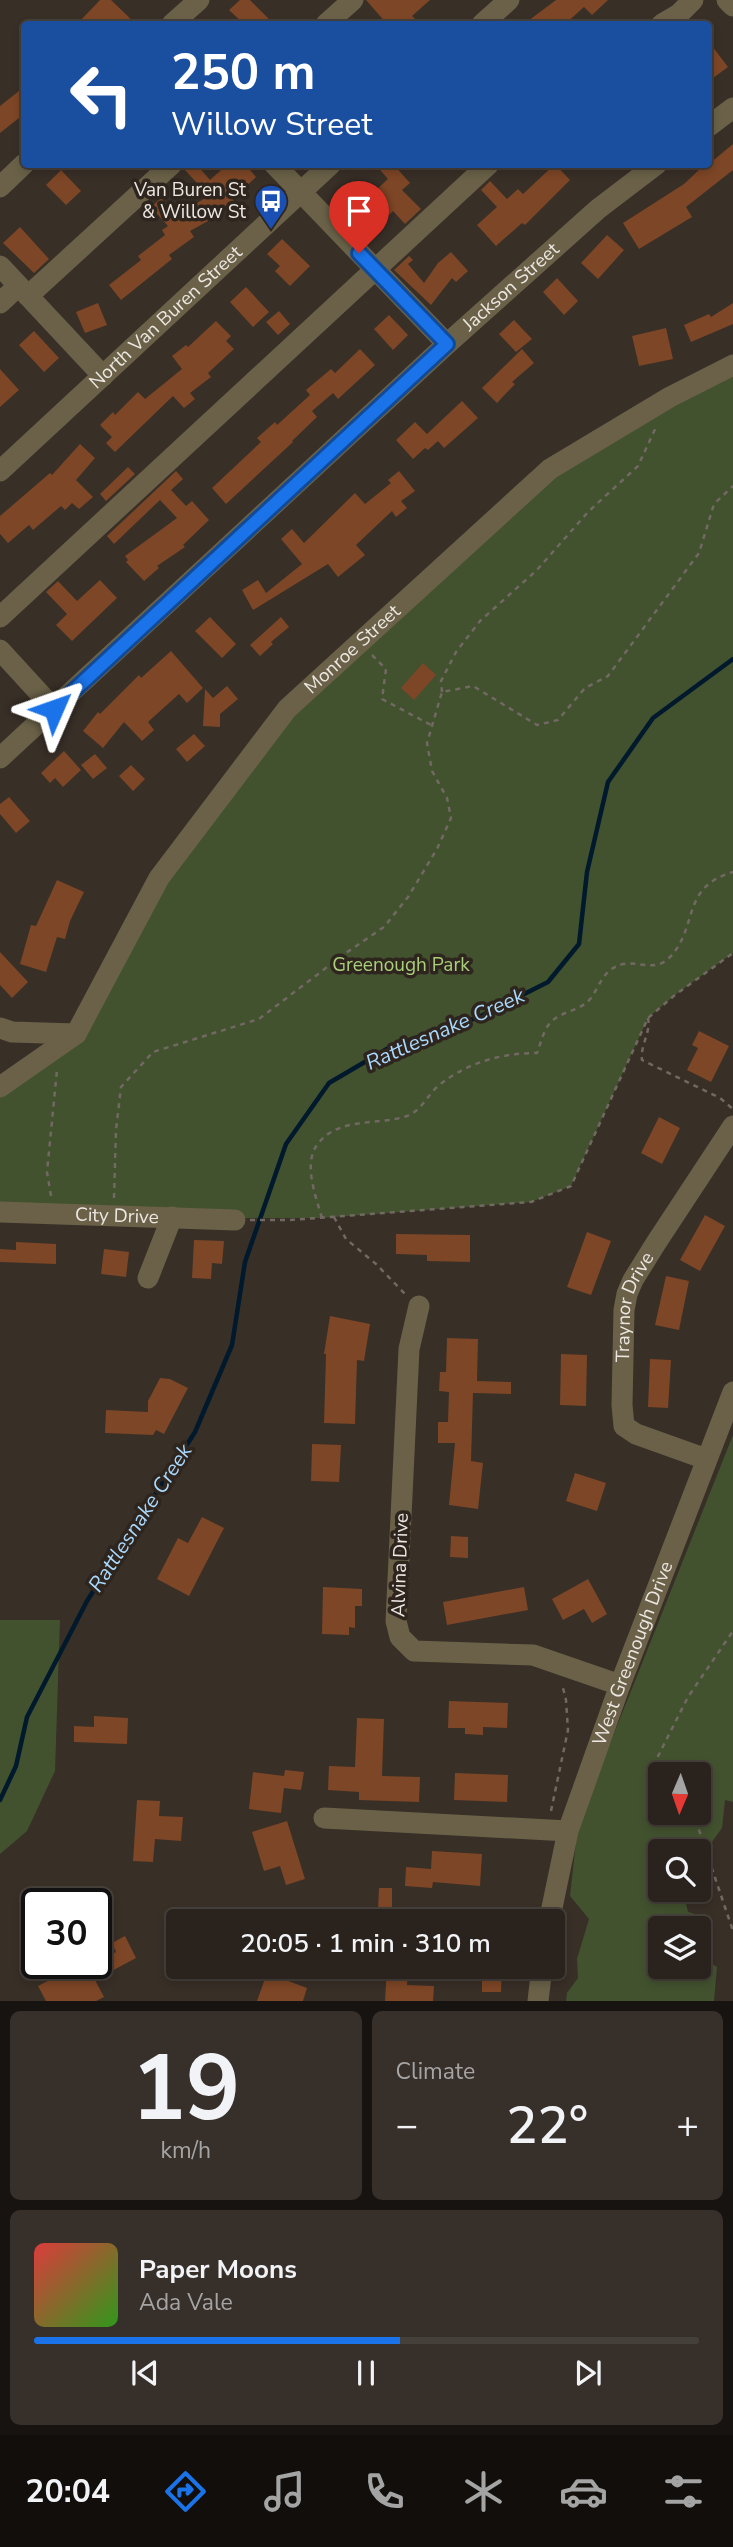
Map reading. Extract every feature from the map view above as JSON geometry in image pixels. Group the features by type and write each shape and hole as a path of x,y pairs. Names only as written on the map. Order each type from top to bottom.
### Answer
{"street":[{"path":"175,21 199,0"},
{"path":"330,21 354,0"},
{"path":"667,21 693,0"},
{"path":"727,0 733,6"},
{"path":"712,124 733,108"},
{"path":"0,187 21,167"},
{"path":"0,303 23,291 167,168"},
{"path":"278,168 447,344"},
{"name":"North Van Buren Street","path":"0,471 327,168"},
{"path":"0,617 485,168"},
{"name":"Jackson Street","path":"0,758 447,344 598,209 652,168"},
{"path":"0,266 103,376"},
{"name":"Monroe Street","path":"68,1040 159,878 287,709 550,469 670,397 733,365"},
{"path":"0,650 54,709"},
{"path":"0,1028 68,1040"},
{"path":"0,1087 68,1040"},
{"name":"Traynor Drive","path":"706,1460 636,1434 624,1426 624,1310 633,1280 733,1126"},
{"name":"City Drive","path":"0,1212 235,1220"},
{"path":"148,1278 172,1217"},
{"name":"Alvina Drive","path":"419,1307 409,1349 396,1621 400,1637 414,1651 533,1655 620,1685"},
{"name":"West Greenough Drive","path":"551,1909 560,1830 620,1685 733,1392"},
{"path":"324,1818 560,1830"},
{"path":"538,2001 541,1979"}],"path":[{"path":"115,1215 116,1130 121,1087 153,1052 259,1018 343,954 384,927 408,897 437,849 451,818 447,798 432,771 427,743 442,692 441,681 456,652 481,621 537,570 588,512 638,466 670,397"},
{"path":"442,692 473,687 537,726 558,720 585,688 608,676 699,553 714,504 733,486"},
{"path":"360,642 386,669 382,699 432,725"},
{"path":"322,1218 312,1184 312,1167 314,1148 324,1136 366,1121 407,1116 422,1105 436,1087 462,1070 500,1055 537,1053 551,1023 563,1013 579,1009 591,998 600,980 612,968 625,964 661,965 671,957 682,938 695,900 708,883 718,876 733,872"},
{"path":"235,1220 322,1218 531,1202 571,1186 648,1018 733,953"},
{"path":"648,1018 650,1027 641,1052 642,1060 720,1098 733,1109"},
{"path":"60,1213 51,1196 47,1172 68,1040"},
{"path":"334,1217 346,1239 376,1264 419,1307"},
{"path":"655,1762 688,1697 733,1631"},
{"path":"557,1664 566,1700 568,1730 551,1814 560,1830"},
{"path":"699,1825 733,1931"}],"green space":[{"name":"Greenough Park","path":"733,365 733,953 648,1018 571,1186 531,1202 322,1218 0,1212 0,1087 76,1034 159,878 287,709 550,469"},
{"path":"733,1435 733,1802 725,1800 722,1828 711,1843 711,1839 648,1839 648,1902 686,1902 688,1912 702,1916 648,1916 648,1979 711,1979 711,1963 717,1967 714,2001 566,2001 567,1993 578,1978 577,1959 589,1919 570,1896 578,1824"},
{"path":"0,1620 60,1620 55,1771 27,1831 0,1854"}],"building":[{"path":"100,0 111,0 133,21 80,21"},
{"path":"240,0 250,0 269,19 241,21 229,10"},
{"path":"366,0 430,0 412,16 417,21 384,21"},
{"path":"556,0 608,0 592,15 584,7 568,21 528,21"},
{"path":"712,46 728,67 712,79"},
{"path":"21,89 21,116 0,133 0,106"},
{"path":"733,144 733,170 686,207 692,217 639,249 623,223 684,184 701,168 712,168 712,162"},
{"path":"200,168 210,180 224,168 248,168 256,177 234,201 190,231 194,237 169,255 172,259 121,300 109,285 141,260 138,256 165,235 162,230 168,226 151,207 161,198 176,215 209,196 184,169"},
{"path":"378,168 397,168 410,183 402,190 421,209 405,224 393,211 366,237 341,210 354,199 360,205 388,179"},
{"path":"551,168 559,168 570,180 525,225 522,223 496,246 477,225 497,207 481,190 490,181 507,199 518,189 523,194"},
{"path":"61,170 81,191 66,205 46,185"},
{"path":"20,227 49,259 34,273 3,243"},
{"path":"607,235 624,250 598,279 581,263"},
{"path":"282,239 310,266 290,286 275,271 280,266 267,254"},
{"path":"451,252 468,271 456,282 452,278 431,305 394,270 409,256 413,260 408,264 424,283 438,263"},
{"path":"557,278 578,301 564,315 543,292"},
{"path":"246,287 269,312 253,327 230,302"},
{"path":"98,303 107,325 85,333 76,312"},
{"path":"733,303 733,324 691,342 684,325 709,314 711,317"},
{"path":"279,311 290,324 278,335 266,322"},
{"path":"389,315 408,335 393,350 374,329"},
{"path":"514,320 532,339 516,352 499,334"},
{"path":"216,321 231,336 226,341 234,349 208,373 211,377 190,393 195,399 184,408 173,396 115,452 106,443 112,437 100,425 113,412 115,415 138,392 145,399 182,369 172,356 186,345 188,347"},
{"path":"666,328 673,359 639,366 632,336"},
{"path":"34,331 59,358 44,372 19,345"},
{"path":"360,349 375,365 338,399 333,393 312,411 317,417 226,504 212,488 261,442 257,438 275,422 277,425 310,395 306,390 331,369 335,373"},
{"path":"522,349 534,363 512,382 515,384 497,403 482,388"},
{"path":"0,369 19,390 0,407"},
{"path":"462,401 478,418 444,448 438,441 413,459 396,440 415,422 427,434"},
{"path":"80,444 95,458 76,480 93,497 79,509 72,503 65,510 61,506 33,530 29,525 8,543 0,534 0,516 50,473 52,475"},
{"path":"128,467 135,474 106,501 100,494"},
{"path":"176,471 183,479 171,490 186,506 192,501 209,520 183,545 185,547 157,566 159,568 144,581 126,562 128,560 125,556 177,518 160,500 114,544 107,536"},
{"path":"399,471 415,491 401,501 407,508 396,517 392,511 356,545 365,555 338,577 328,564 253,610 242,590 258,580 266,593 302,564 281,539 292,529 304,543 355,493 365,504 391,483 388,480"},
{"path":"100,580 117,598 72,641 56,625 67,614 46,592 58,581 77,601"},
{"path":"210,617 236,644 222,658 195,631"},
{"path":"281,617 289,627 271,642 273,644 260,656 250,645"},
{"path":"171,651 203,688 187,703 179,694 148,722 154,730 142,741 124,722 103,748 83,731 98,712 100,714 139,675 141,678"},
{"path":"423,663 436,675 414,700 401,688"},
{"path":"227,686 238,699 220,714 220,727 203,726 205,689 213,698"},
{"path":"194,734 205,746 187,762 176,749"},
{"path":"64,751 81,770 63,787 55,778 50,783 41,773"},
{"path":"95,754 107,768 93,779 81,765"},
{"path":"131,765 145,779 133,791 119,776"},
{"path":"9,797 30,821 16,833 0,814 0,804"},
{"path":"57,880 84,892 70,921 65,939 57,937 46,972 20,964 31,925 36,926"},
{"path":"0,952 28,982 12,998 0,985"},
{"path":"699,1031 729,1046 711,1082 687,1070 698,1048 692,1045"},
{"path":"659,1117 680,1128 662,1164 641,1153"},
{"path":"705,1215 725,1226 700,1271 680,1260"},
{"path":"587,1232 611,1241 591,1295 567,1287"},
{"path":"396,1234 470,1235 470,1262 427,1261 427,1255 396,1254"},
{"path":"194,1240 224,1241 222,1264 212,1263 211,1279 192,1278"},
{"path":"16,1242 56,1244 56,1264 0,1262 0,1249 16,1250"},
{"path":"104,1249 129,1252 126,1277 101,1274"},
{"path":"666,1276 689,1281 679,1330 655,1325"},
{"path":"330,1316 370,1324 364,1361 357,1360 355,1424 324,1423 324,1354"},
{"path":"447,1338 478,1339 477,1381 511,1382 511,1394 473,1393 471,1461 483,1463 478,1509 449,1505 455,1443 438,1443 438,1422 448,1422 449,1392 439,1391 440,1372 446,1372"},
{"path":"561,1354 587,1355 586,1406 560,1405"},
{"path":"650,1359 671,1360 668,1408 648,1407"},
{"path":"160,1378 170,1379 188,1388 164,1434 156,1430 153,1435 105,1433 106,1410 148,1412 148,1401"},
{"path":"312,1444 341,1445 339,1482 311,1481"},
{"path":"575,1473 606,1483 597,1511 566,1501"},
{"path":"202,1517 224,1528 189,1596 157,1579 178,1538 188,1543"},
{"path":"451,1536 468,1537 468,1558 450,1557"},
{"path":"588,1579 607,1614 592,1623 584,1609 563,1620 552,1599"},
{"path":"323,1587 362,1589 362,1606 355,1606 355,1628 349,1627 349,1635 322,1634"},
{"path":"524,1587 528,1610 447,1625 443,1602"},
{"path":"449,1701 508,1703 507,1728 483,1727 483,1735 465,1734 465,1728 448,1728"},
{"path":"94,1716 128,1718 127,1744 74,1742 74,1726 94,1727"},
{"path":"357,1718 384,1719 382,1776 420,1777 419,1802 359,1800 359,1792 328,1790 329,1766 355,1767"},
{"path":"285,1770 304,1772 301,1790 284,1788 281,1813 249,1809 253,1772 284,1776"},
{"path":"455,1773 508,1775 507,1802 454,1800"},
{"path":"137,1800 160,1801 159,1816 183,1817 181,1841 155,1839 153,1862 133,1861"},
{"path":"287,1821 305,1879 286,1885 280,1866 264,1871 252,1832"},
{"path":"432,1851 482,1854 480,1886 433,1882 432,1888 405,1886 406,1867 431,1869"},
{"path":"379,1888 392,1888 392,1909 378,1909"},
{"path":"125,1936 136,1958 112,1971 112,1954 116,1952 112,1943"},
{"path":"52,1979 97,1979 95,1980 104,1997 96,2001 46,2001 38,1986"},
{"path":"265,1979 283,1979 307,1988 303,2001 257,2001"},
{"path":"386,1979 407,1979 407,1985 434,1986 433,2001 385,2001"},
{"path":"482,1979 502,1979 501,1992 482,1992"}],"waterway":[{"name":"Rattlesnake Creek","path":"0,1800 16,1766 27,1717 87,1601 195,1432 232,1345 245,1262 286,1144 329,1083 392,1046 479,1017 548,982 579,944 587,872 608,782 653,718 733,659"}],"place":[{"name":"Van Buren St & Willow St","path":"271,231"}],"route":[{"path":"54,709 447,344 359,253"}]}
